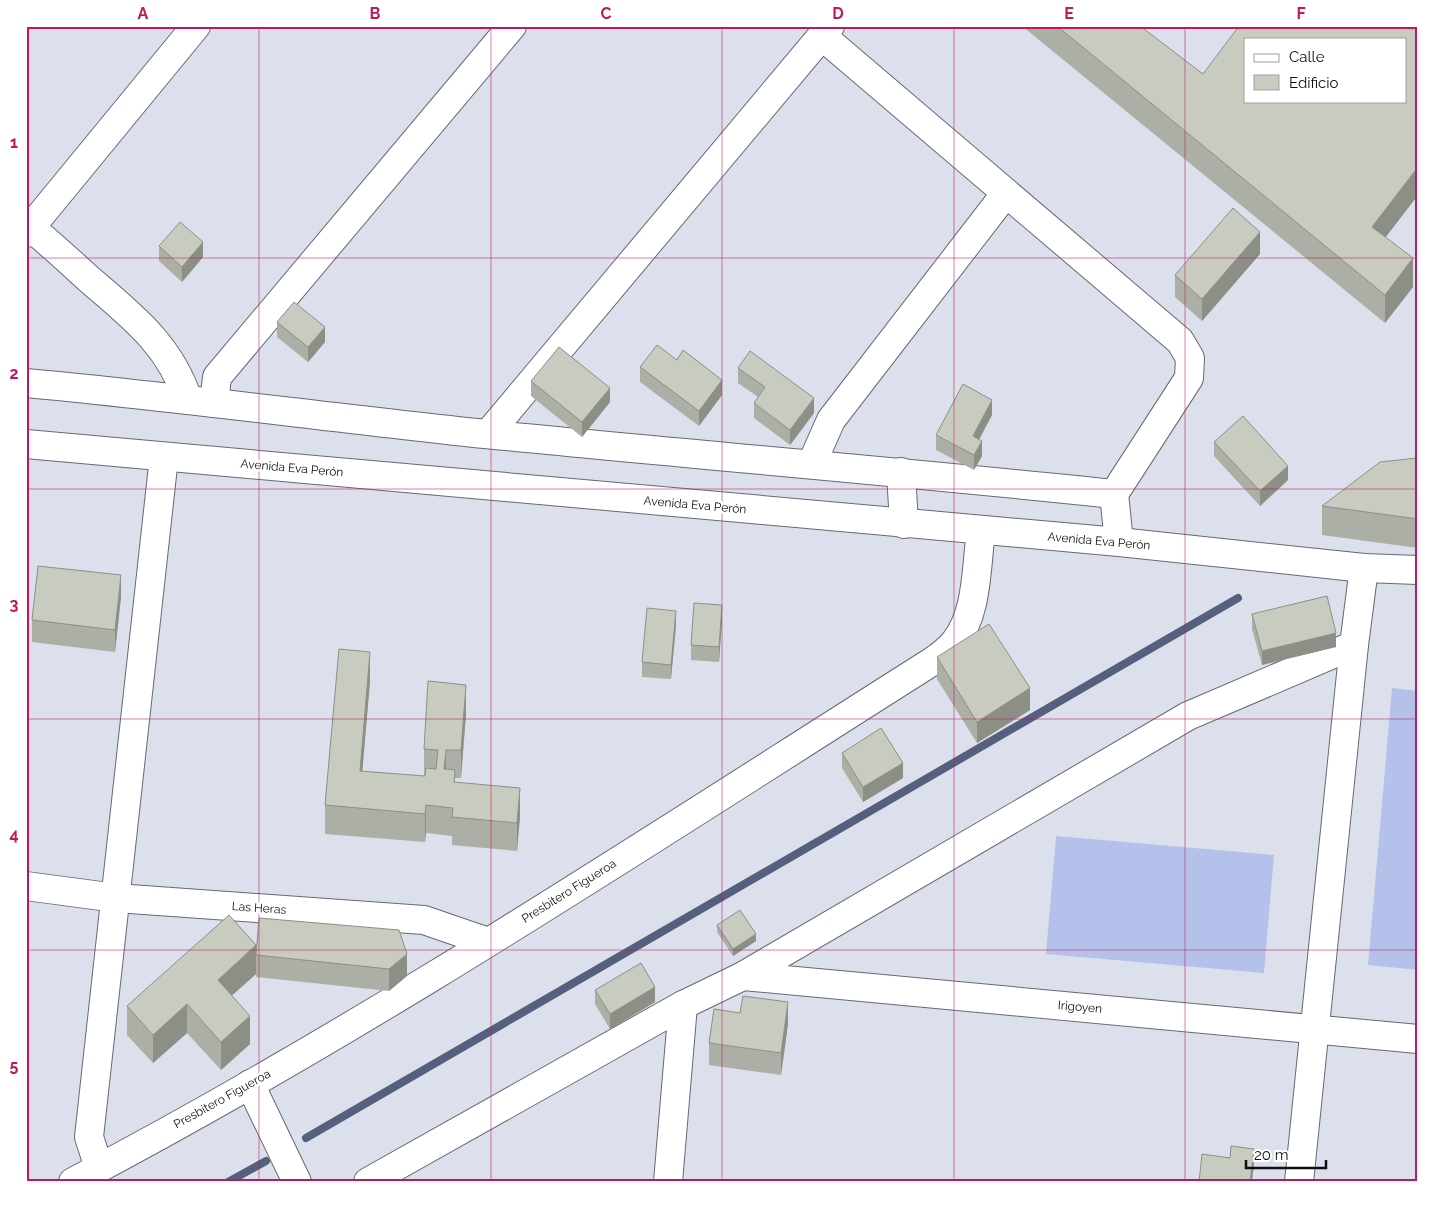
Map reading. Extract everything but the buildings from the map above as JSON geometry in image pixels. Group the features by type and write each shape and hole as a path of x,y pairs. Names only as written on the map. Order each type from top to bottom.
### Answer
{"street":[{"path":"196,26 28,228 139,322 163,348 180,376 201,401"},
{"path":"201,401 218,377 512,26"},
{"path":"488,434 826,31 1006,193 1180,341 1190,358 1189,378 1114,494 1119,542"},
{"path":"812,463 831,420 1006,193"},
{"path":"26,383 488,434 812,463 1114,494"},
{"name":"Avenida Eva Perón","path":"26,444 1119,542 1364,568 1418,570"},
{"path":"99,1168 89,1137 164,457"},
{"path":"901,472 904,524"},
{"name":"Presbitero Figueroa","path":"73,1182 250,1084 488,942 933,661 954,643 966,621 972,598 981,531"},
{"path":"1299,1182 1354,645 1364,568"},
{"path":"368,1182 683,1005 743,976 1188,716 1354,645"},
{"name":"Las Heras","path":"26,886 116,898 424,920 488,942"},
{"name":"Irigoyen","path":"743,976 1418,1039"},
{"path":"668,1182 683,1005"},
{"path":"250,1084 297,1182"}],"shaded area":[{"path":"1392,688 1418,691 1418,970 1368,965"},
{"path":"1056,836 1274,855 1264,973 1046,954"}],"waterway":[{"path":"306,1138 1238,598"},
{"path":"228,1182 266,1161"}]}
